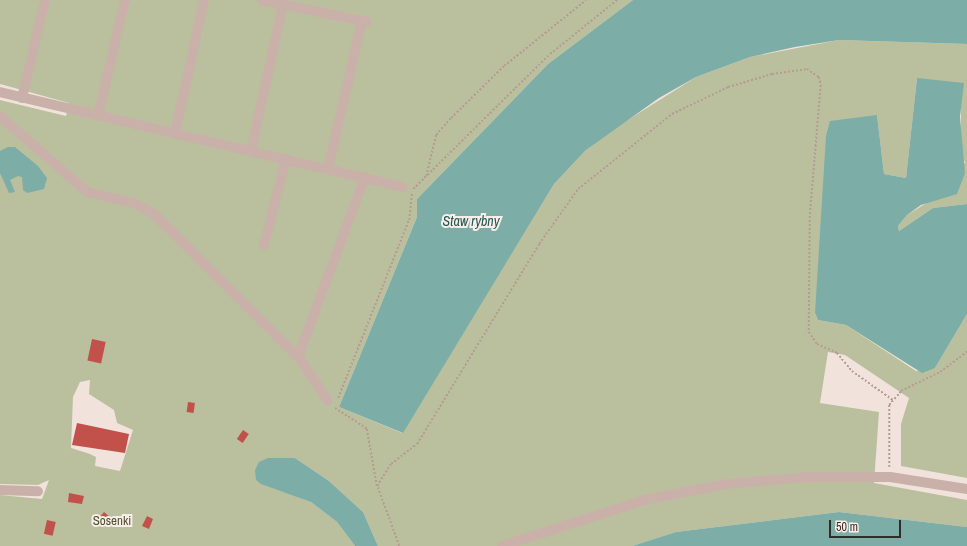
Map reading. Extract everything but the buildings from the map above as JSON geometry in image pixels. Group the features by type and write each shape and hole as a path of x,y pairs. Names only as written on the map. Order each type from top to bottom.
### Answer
{"lane":[{"path":"22,98 45,0"},
{"path":"98,116 125,0"},
{"path":"175,134 204,0"},
{"path":"262,0 364,21 328,169"},
{"path":"251,151 283,4"},
{"path":"0,92 403,187"},
{"path":"0,116 87,192 134,203 154,214 298,357 328,401"},
{"path":"264,245 286,159"},
{"path":"298,357 365,177"},
{"path":"502,546 644,500 727,484 807,478 890,477 967,489"},
{"path":"0,490 38,491"}],"path":[{"path":"425,177 436,135 451,118 504,66 586,0"},
{"path":"399,546 376,486 367,429 335,408 410,220 414,188 550,54 617,0"},
{"path":"376,486 391,464 417,444 539,244 578,189 672,114 728,87 798,68 813,73 821,85 810,216 809,332 817,344 837,353 852,371 893,400"},
{"path":"890,477 889,405 901,391 940,372 967,352"}],"green space":[{"name":"Sosenki","path":"0,0 633,0 548,64 417,199 417,217 339,407 402,433 554,184 586,150 612,130 696,77 750,57 839,40 967,44 967,204 933,208 899,231 898,226 907,215 933,199 945,197 965,162 961,155 961,96 917,78 906,178 884,174 877,115 815,313 818,320 846,325 916,371 935,368 967,314 967,478 901,466 901,424 909,398 845,355 828,352 820,403 879,412 874,483 967,500 967,527 839,512 676,532 632,546 378,546 363,512 329,481 295,458 256,480 311,502 337,522 355,546 0,546 0,495 42,499 49,480 38,485 0,484 0,100 66,116 69,103 0,84","holes":["90,380 89,394 114,410 117,423 133,430 120,471 95,466 96,457 71,448 73,397 80,382"]}],"water":[{"name":"Staw rybny","path":"633,0 967,0 967,44 839,40 795,47 750,57 696,77 659,98 586,150 554,184 403,433 339,407 417,217 417,199 548,64"},
{"path":"917,78 964,83 960,117 965,173 957,194 921,205 907,215 898,226 899,231 933,208 967,204 967,314 935,368 922,373 846,325 818,320 815,313 826,136 830,121 877,115 884,174 906,178"},
{"path":"8,147 15,147 38,166 47,178 44,189 27,193 23,190 22,177 18,176 10,180 15,192 9,193 0,173 0,151"},
{"path":"268,458 295,458 329,481 363,512 378,546 355,546 337,522 311,502 261,484 256,480 255,470 259,462"},
{"path":"839,512 967,527 967,546 632,546 676,532"}]}
